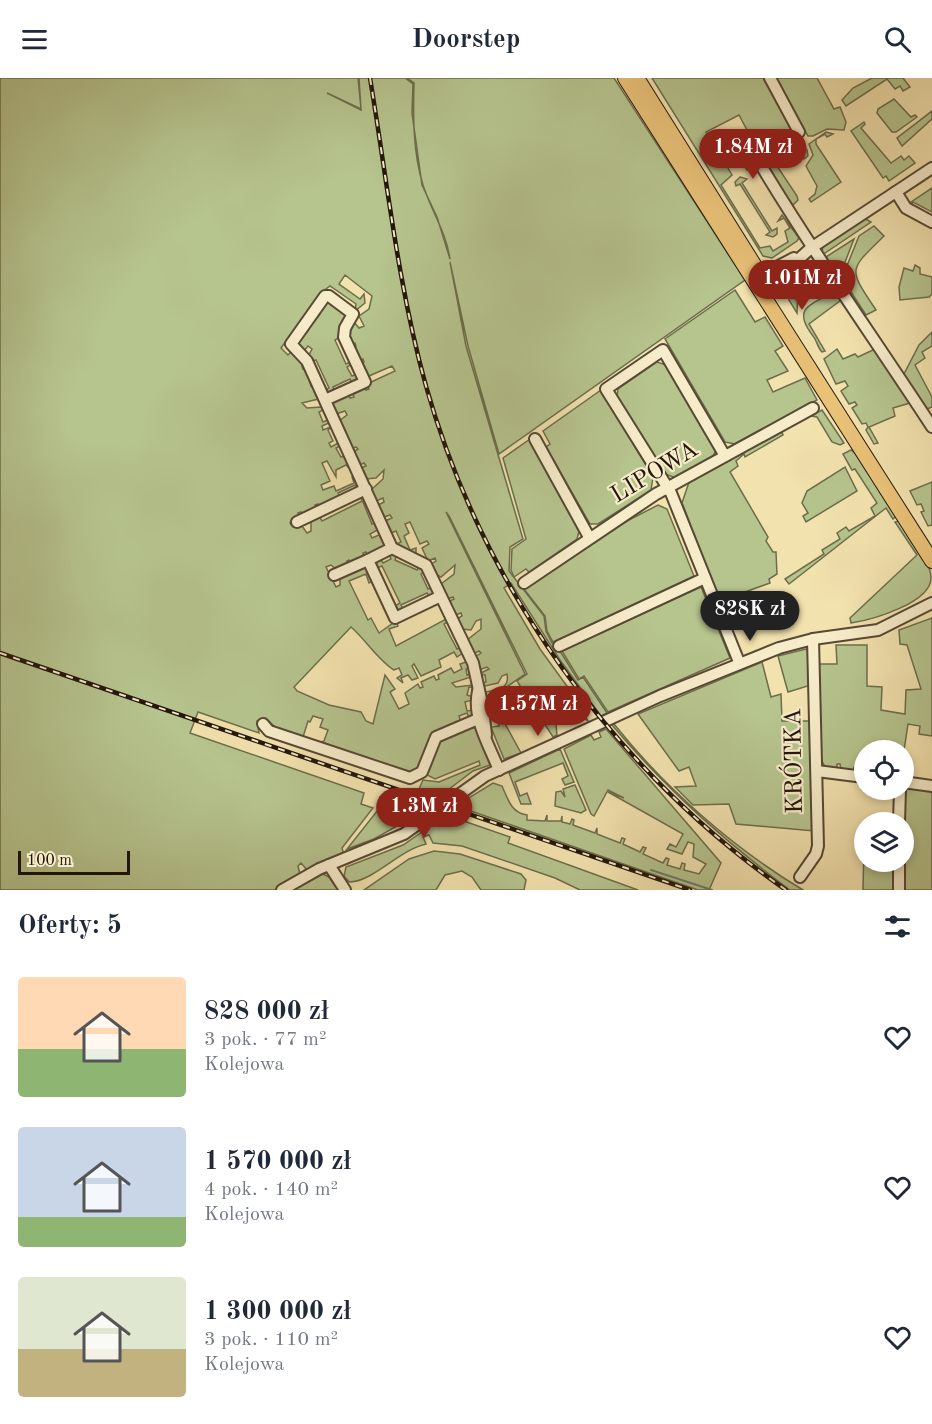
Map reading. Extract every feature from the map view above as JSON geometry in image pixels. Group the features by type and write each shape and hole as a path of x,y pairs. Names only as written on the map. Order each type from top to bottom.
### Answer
{"main road":[{"path":"625,78 762,283 932,545"},
{"path":"638,78 932,561"}],"street":[{"path":"770,78 800,132 761,150 758,159 808,250 837,281 932,427"},
{"path":"762,283 932,168"},
{"path":"896,192 906,208 932,222"},
{"path":"325,400 365,382 344,337 345,328 353,314 329,296 325,296 291,344 307,361 392,548 426,565 473,663 483,708 486,735"},
{"path":"725,456 663,350 606,389 667,487 739,662"},
{"name":"LIPOWA","path":"524,583 589,537 667,487 813,408"},
{"path":"535,439 589,537"},
{"path":"297,522 366,489"},
{"path":"334,575 392,548"},
{"path":"368,560 395,618 441,596"},
{"path":"559,646 705,578"},
{"path":"282,890 329,865 404,834 469,786 499,770 739,662 766,651 813,639 878,630 932,603"},
{"name":"KRÓTKA","path":"800,877 817,850 813,639"},
{"path":"478,688 475,704 478,719 499,770"},
{"path":"263,724 269,731 410,778 422,772 436,737 478,719"},
{"path":"817,771 854,776"},
{"path":"914,784 932,786"},
{"path":"329,865 345,890"},
{"path":"899,872 899,890"}],"green space":[{"path":"0,78 358,78 361,107 359,78 405,78 413,84 414,128 414,83 407,78 614,78 745,280 499,454 468,346 450,262 466,346 523,539 510,547 509,571 544,616 546,631 552,643 555,643 578,680 583,677 607,713 601,716 560,660 511,583 504,588 540,649 577,700 588,721 583,718 584,715 582,718 572,709 560,708 555,714 557,735 553,737 517,681 527,674 446,512 525,674 491,698 521,753 504,759 491,727 499,726 496,713 490,714 494,712 493,708 488,708 485,692 505,686 507,674 502,676 498,683 485,686 481,683 486,682 485,675 479,674 489,669 487,667 479,670 475,657 481,653 479,651 473,654 467,640 481,629 481,619 476,621 471,630 461,629 457,619 462,616 461,613 455,615 448,602 454,599 453,597 447,599 441,584 454,574 455,565 441,577 435,574 430,565 436,561 435,558 428,561 422,548 429,544 427,541 420,544 410,522 405,524 409,533 404,536 410,550 416,548 416,554 396,544 401,542 396,531 391,533 385,521 392,518 390,515 384,517 378,505 384,502 383,498 376,501 371,490 383,479 384,470 376,478 366,479 361,468 366,466 364,463 359,465 353,452 358,449 356,447 351,449 339,421 347,415 345,411 336,414 331,402 348,393 350,398 354,397 352,391 364,386 366,390 369,389 367,384 395,371 392,366 369,376 360,365 364,362 363,359 359,361 352,348 356,346 355,343 351,345 346,334 354,322 359,328 364,326 359,316 369,309 372,296 345,275 339,284 360,299 364,294 365,303 355,311 356,304 330,286 322,292 281,348 288,355 293,350 305,364 302,366 303,369 307,368 313,381 310,382 311,386 315,384 319,399 302,403 307,408 325,409 319,412 323,422 330,419 331,422 322,426 323,430 333,426 328,430 333,441 329,443 331,447 340,442 342,445 336,448 341,457 347,455 351,470 346,465 336,470 336,477 327,461 322,463 330,481 321,485 323,490 334,486 336,491 354,483 352,477 354,476 360,482 357,490 355,485 338,493 340,498 320,508 318,504 315,505 316,510 304,516 301,512 298,513 300,518 290,523 293,527 302,526 307,533 311,531 311,520 319,516 322,521 362,501 360,495 363,495 368,499 363,502 372,524 378,522 379,529 370,534 372,538 381,534 386,547 368,556 366,552 363,553 364,558 351,564 349,560 348,565 337,570 331,565 326,567 336,587 340,585 340,576 365,565 375,580 369,583 366,574 349,581 368,620 371,618 379,633 396,621 398,626 389,629 396,646 446,619 449,621 444,624 457,649 462,647 463,653 457,657 454,652 439,660 441,667 421,676 414,664 412,666 418,678 412,680 408,675 401,678 403,683 397,678 402,675 399,668 394,670 388,666 351,627 294,687 297,691 329,705 361,712 366,721 373,724 385,675 395,689 390,692 399,709 409,704 405,693 418,684 420,688 423,687 421,682 434,676 436,680 439,679 438,675 451,668 454,673 462,669 460,664 466,662 471,668 466,669 467,675 472,674 471,677 452,683 456,687 473,685 475,688 469,687 467,695 473,697 472,700 465,702 467,711 473,710 474,715 469,718 467,713 459,716 461,722 433,735 419,769 412,774 321,742 324,741 328,730 320,727 323,719 313,716 310,722 308,721 303,737 277,729 266,718 257,721 259,733 198,712 190,733 364,793 361,804 373,808 342,848 344,855 307,870 301,863 298,866 300,874 275,890 0,890"},
{"path":"652,78 763,78 793,130 756,147 739,115 706,132 716,149 733,146 751,161 757,171 756,173 752,167 747,170 740,160 728,168 732,175 721,185 760,248 770,246 773,251 788,242 785,231 790,228 784,218 778,221 782,215 799,238 797,241 772,258 763,256"},
{"path":"775,78 817,78 834,109 840,107 846,122 844,130 827,129 808,136"},
{"path":"872,78 903,78 910,87 903,91 900,86 895,89 887,79 846,106 842,100 853,88"},
{"path":"894,99 911,117 915,115 917,117 896,132 892,132 877,113 878,109"},
{"path":"932,111 932,119 902,146 897,138"},
{"path":"864,122 861,128 891,163 901,156 904,160 909,156 915,163 889,181 886,176 883,178 851,131"},
{"path":"826,132 833,134 827,137 825,134 816,139"},
{"path":"797,137 807,150 808,156 804,159 801,154 803,152 796,142 778,155 777,166 797,196 798,200 792,206 762,156"},
{"path":"816,139 816,144 841,182 811,202 809,199 815,194 817,186 806,166 813,155 809,144"},
{"path":"740,177 747,179 742,183 772,231 777,228 777,234 773,237 766,235 770,232 740,184 736,186 735,182"},
{"path":"932,188 932,212 913,202 910,206 908,204"},
{"path":"864,218 871,222 822,255 823,244"},
{"path":"874,226 884,236 864,256 856,270 860,286 876,310 866,315 842,278 859,236"},
{"path":"854,239 840,275 826,257"},
{"path":"915,265 920,268 920,274 932,277 932,294 929,297 900,300 899,287 904,268 913,271"},
{"path":"814,266 827,282 823,283 819,280 798,291 797,313 789,300 789,289"},
{"path":"735,290 755,322 765,317 783,346 775,351 788,371 767,380 773,392 805,378 817,400 735,444 725,442 665,339"},
{"path":"833,293 844,298 809,324 825,351 822,352 807,327 804,314 811,305"},
{"path":"327,300 347,314 340,337 335,340 346,364 351,362 352,364 347,367 352,376 357,374 359,379 353,384 350,379 333,387 335,392 328,394 324,391 329,388 316,360 310,362 308,357 312,349 308,346 304,351 296,346 302,328 307,332 309,329 305,325 313,314 318,317 320,314 315,310"},
{"path":"932,332 932,346 922,352 925,358 915,365 932,397 932,407 927,409 904,374 919,345"},
{"path":"837,349 843,359 855,354 858,357 875,349 910,403 893,408 895,416 869,427 878,443 874,444 866,430 868,427 866,423 862,424 852,408 857,405 855,402 849,404 841,391 848,386 845,381 836,384 824,359"},
{"path":"657,362 666,365 716,450 713,456 676,478 665,474 617,397 618,389"},
{"path":"601,390 653,477 651,490 598,524 590,524 546,447 550,444 543,431"},
{"path":"822,410 844,443 840,445 832,442 817,417 811,416"},
{"path":"782,432 783,435 745,457 744,454 736,461 738,466 730,472 768,537 766,541 773,552 776,552 777,574 769,579 770,583 720,601 682,503 689,482"},
{"path":"530,439 579,531 577,539 529,572 526,569 514,577 511,570 512,549 526,539 503,458"},
{"path":"851,450 857,455 896,516 893,519 886,508 789,584 785,579 824,554 822,550 840,539 837,533 846,527 849,531 875,516 871,508 877,503 843,454"},
{"path":"845,467 857,491 806,522 803,516 808,513 802,503 807,491"},
{"path":"932,482 932,525 928,526 921,512 924,511 921,504 917,505 910,491"},
{"path":"658,505 667,509 694,576 553,642 547,631 545,616 524,589 627,521"},
{"path":"899,521 927,563 931,577 929,586 922,595 899,609 851,623 850,618 917,555 895,522"},
{"path":"389,554 397,554 395,560 417,570 420,566 426,571 421,574 428,589 433,587 435,593 430,597 427,593 401,605 403,610 398,610 395,606 400,603 382,566 377,568 376,565 380,558 383,563 391,559"},
{"path":"701,587 730,658 608,712 584,676 579,679 562,651"},
{"path":"932,618 932,736 919,734 920,726 908,724 906,740 854,740 853,772 841,770 840,764 837,764 837,769 825,766 820,756 817,731 818,664 837,664 836,645 867,645 867,686 882,687 881,710 905,714 906,690 921,689 907,645 900,644 899,630"},
{"path":"806,649 809,653 811,685 788,692 778,656"},
{"path":"762,662 771,697 781,694 782,721 812,721 814,831 736,824 729,804 693,805 675,787 696,786 689,767 679,771 638,714"},
{"path":"614,724 655,771 701,815 751,855 803,890 790,890 719,833 674,792 632,748 612,725"},
{"path":"472,727 477,729 490,765 473,771 440,796 419,789 423,780 439,782 480,765 479,761 435,779 427,775 439,742"},
{"path":"606,729 721,863 709,890 698,890 468,810 469,806 465,808 457,805 493,783 502,786 511,805 517,811 527,815 527,820 545,821 547,815 547,821 561,821 562,816 562,822 570,824 572,819 574,820 573,825 595,833 597,828 597,834 620,843 622,838 625,839 623,844 640,852 643,847 646,848 643,854 663,863 666,858 669,859 667,865 680,869 682,863 685,864 684,870 699,874 706,864 693,857 694,844 688,842 682,854 667,849 670,844 676,847 683,834 608,792 624,798 608,790 594,816 591,814 564,749 591,735 594,740 601,737 599,732"},
{"path":"560,749 574,782 565,785 562,779 568,776 563,763 515,782 520,796 527,793 531,804 521,804 509,773"},
{"path":"575,785 586,810 581,813 555,806 556,792 561,791 565,797 563,789"},
{"path":"914,787 932,789 932,890 902,890 902,872 914,872 914,812 903,812 903,800 914,800"},
{"path":"380,797 422,812 374,839 347,849 378,810"},
{"path":"445,816 450,818 452,823 455,818 510,837 508,843 638,890 580,890 555,878 462,846 433,843 429,835 423,837 426,844 406,852 367,877 349,882 344,876 346,867 403,845"},
{"path":"434,851 460,854 521,874 526,880 524,890 481,890 472,877 462,871 445,875 436,890 364,890 409,859"},
{"path":"863,872 895,872 895,890 863,890"},
{"path":"323,874 329,877 338,890 292,890"}],"waterway":[{"path":"651,870 712,890"}],"railway":[{"path":"370,78 400,271 416,348 451,461 482,533 520,603 563,669 612,731 665,789 723,842 786,890"},
{"path":"0,653 690,890"}]}
